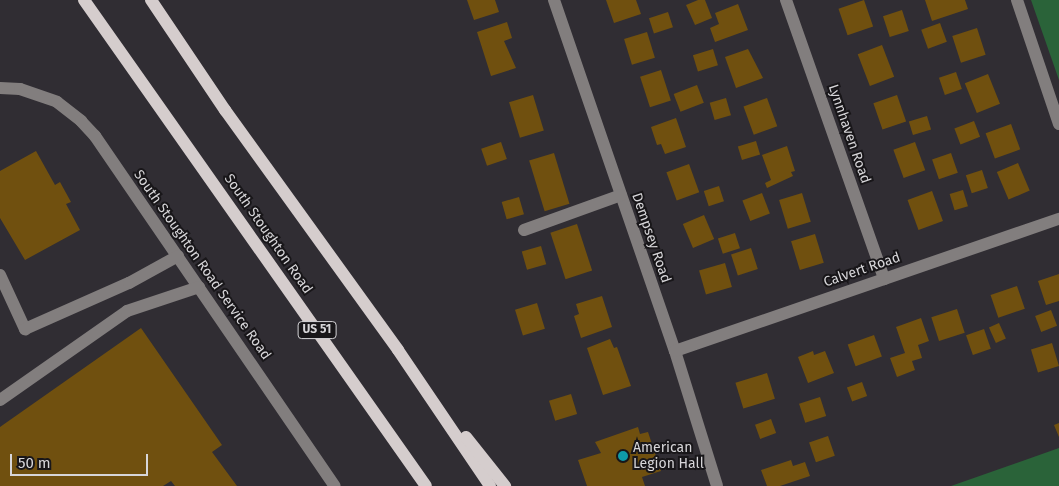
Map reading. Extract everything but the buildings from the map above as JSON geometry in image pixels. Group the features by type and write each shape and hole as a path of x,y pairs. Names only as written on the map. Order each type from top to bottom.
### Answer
{"main road":[{"path":"152,0 225,110 398,350 490,486"},
{"name":"South Stoughton Road","path":"91,2 426,486"},
{"path":"398,350 505,486"}],"street":[{"name":"Dempsey Road","path":"554,0 675,350 717,486"},
{"name":"Lynnhaven Road","path":"786,0 884,279"},
{"path":"1017,0 1059,124"},
{"name":"South Stoughton Road Service Road","path":"0,88 20,89 57,102 81,121 200,287 331,485"},
{"path":"524,230 621,195"},
{"name":"Calvert Road","path":"675,350 1059,219"},
{"path":"0,275 25,329 129,283 178,256"},
{"path":"0,400 127,311 200,287"}],"green space":[{"path":"1031,0 1059,0 1059,80"},
{"path":"1059,448 1059,486 951,486"}],"place":[{"name":"American Legion Hall","path":"623,456"}]}
